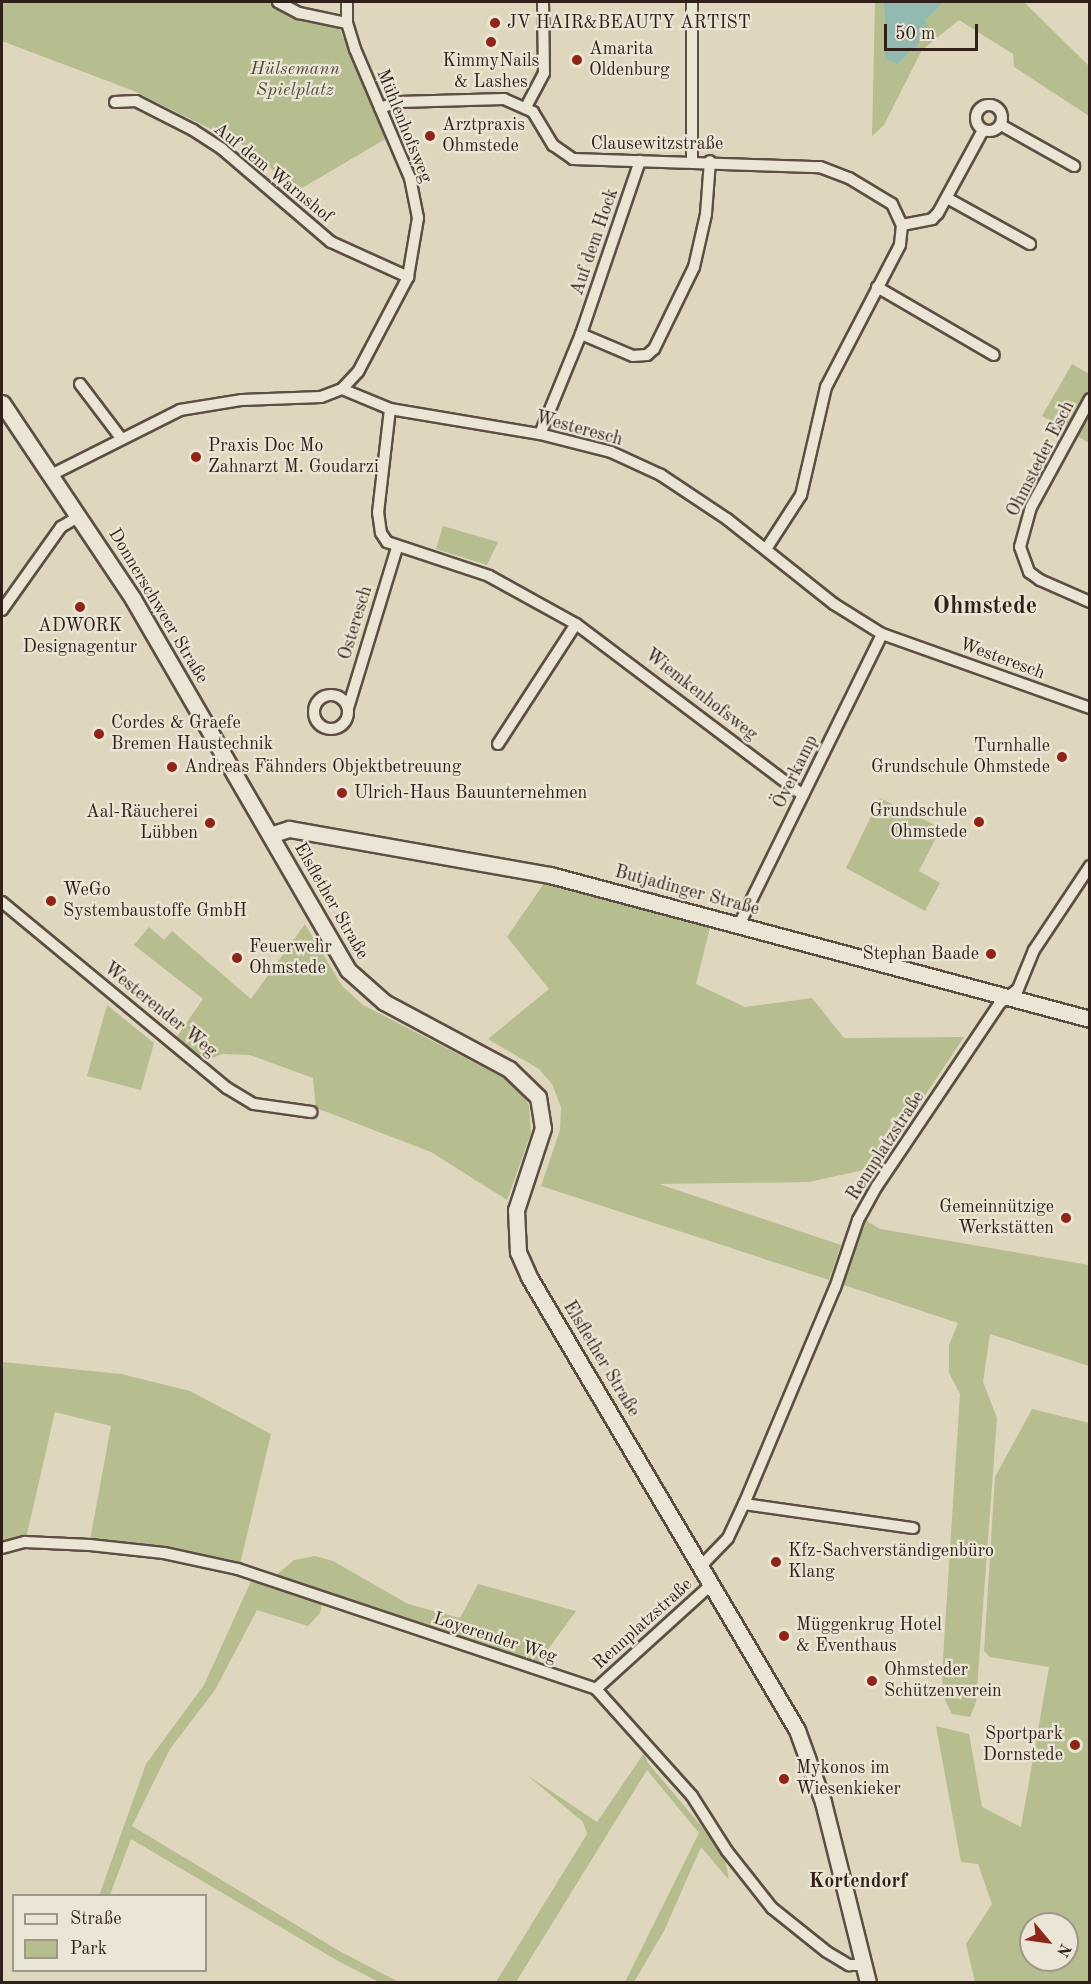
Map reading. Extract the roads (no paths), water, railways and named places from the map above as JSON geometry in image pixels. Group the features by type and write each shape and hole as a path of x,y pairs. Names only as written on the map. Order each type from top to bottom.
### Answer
{"main road":[{"name":"Donnerschweer Straße","path":"2,403 53,474 133,599 270,835"},
{"name":"Butjadinger Straße","path":"270,835 289,829 550,874 1089,1019"},
{"name":"Elsflether Straße","path":"270,835 356,980 384,1002 509,1069 538,1097 543,1128 516,1210 518,1252 529,1277 712,1584 807,1751 868,1983"}],"street":[{"path":"278,2 299,13 347,23"},
{"name":"Mühlenhofsweg","path":"342,389 358,372 408,277 417,238 415,197 347,23 347,2"},
{"path":"380,108 399,102 449,99 504,99 526,107 544,73 543,2"},
{"path":"692,2 692,161"},
{"name":"Auf dem Warnshof","path":"116,102 136,101 194,130 222,149 331,242 408,277"},
{"path":"983,106 998,108 1003,116 1001,124 995,130 983,130 976,120 983,106"},
{"name":"Clausewitzstraße","path":"526,107 538,118 553,145 565,155 592,162 710,160 805,165 833,171 883,196 902,225"},
{"path":"1001,124 1074,166"},
{"path":"766,549 801,495 826,387 900,245 902,225 932,219 947,198 983,130"},
{"path":"581,334 633,356 647,355 654,349 694,267 706,214 710,160"},
{"name":"Auf dem Hock","path":"540,434 581,334 640,161"},
{"path":"947,198 1030,244"},
{"path":"877,287 994,355"},
{"path":"80,384 121,438"},
{"path":"53,474 121,438 194,406 242,400 310,399 342,389"},
{"name":"Westeresch","path":"342,389 390,409 540,434 611,452 646,468 766,549 834,604 882,634 1089,708"},
{"name":"Ohmsteder Esch","path":"1089,399 1031,507 1020,548 1035,576 1089,602"},
{"path":"390,409 378,523 387,542 397,548"},
{"path":"2,610 61,527 79,516"},
{"name":"Wiemkenhofsweg","path":"397,548 489,576 576,624 628,659 803,795"},
{"name":"Osteresch","path":"348,708 397,548"},
{"path":"498,744 576,624"},
{"name":"Överkamp","path":"739,925 882,634"},
{"name":"Rennplatzstraße","path":"701,1566 728,1538 744,1504 836,1286 849,1245 877,1186 1000,1004 1018,989 1034,950 1089,866"},
{"name":"Westerender Weg","path":"2,902 227,1088 255,1104 311,1112"},
{"path":"744,1504 913,1528"},
{"name":"Loyerender Weg","path":"2,1548 25,1542 90,1545 164,1552 238,1569 596,1689 692,1796 727,1851 772,1908 827,1952 849,1965 864,1965"},
{"name":"Rennplatzstraße","path":"596,1689 712,1584"}],"water":[{"path":"884,2 943,2 925,21 927,25 918,44 897,64 885,59"}],"place":[{"name":"JV HAIR&BEAUTY ARTIST","path":"495,23"},
{"name":"KimmyNails & Lashes","path":"491,42"},
{"name":"Amarita Oldenburg","path":"577,60"},
{"name":"Arztpraxis Ohmstede","path":"430,136"},
{"name":"Praxis Doc Mo Zahnarzt M. Goudarzi","path":"196,457"},
{"name":"ADWORK Designagentur","path":"80,607"},
{"name":"Cordes & Graefe Bremen Haustechnik","path":"99,734"},
{"name":"Turnhalle Grundschule Ohmstede","path":"1062,757"},
{"name":"Andreas Fähnders Objektbetreuung","path":"172,767"},
{"name":"Ulrich-Haus Bauunternehmen","path":"342,793"},
{"name":"Grundschule Ohmstede","path":"979,822"},
{"name":"Aal-Räucherei Lübben","path":"210,823"},
{"name":"WeGo Systembaustoffe GmbH","path":"51,901"},
{"name":"Stephan Baade","path":"991,954"},
{"name":"Feuerwehr Ohmstede","path":"237,958"},
{"name":"Gemeinnützige Werkstätten","path":"1066,1218"},
{"name":"Kfz-Sachverständigenbüro Klang","path":"776,1562"},
{"name":"Müggenkrug Hotel & Eventhaus","path":"784,1636"},
{"name":"Ohmsteder Schützenverein","path":"872,1681"},
{"name":"Sportpark Dornstede","path":"1075,1745"},
{"name":"Mykonos im Wiesenkieker","path":"784,1779"}],"district":[{"name":"Ohmstede","path":"985,608"},
{"name":"Kortendorf","path":"858,1882"}],"park label":[{"name":"Hülsemann Spielplatz","path":"295,80"}]}
